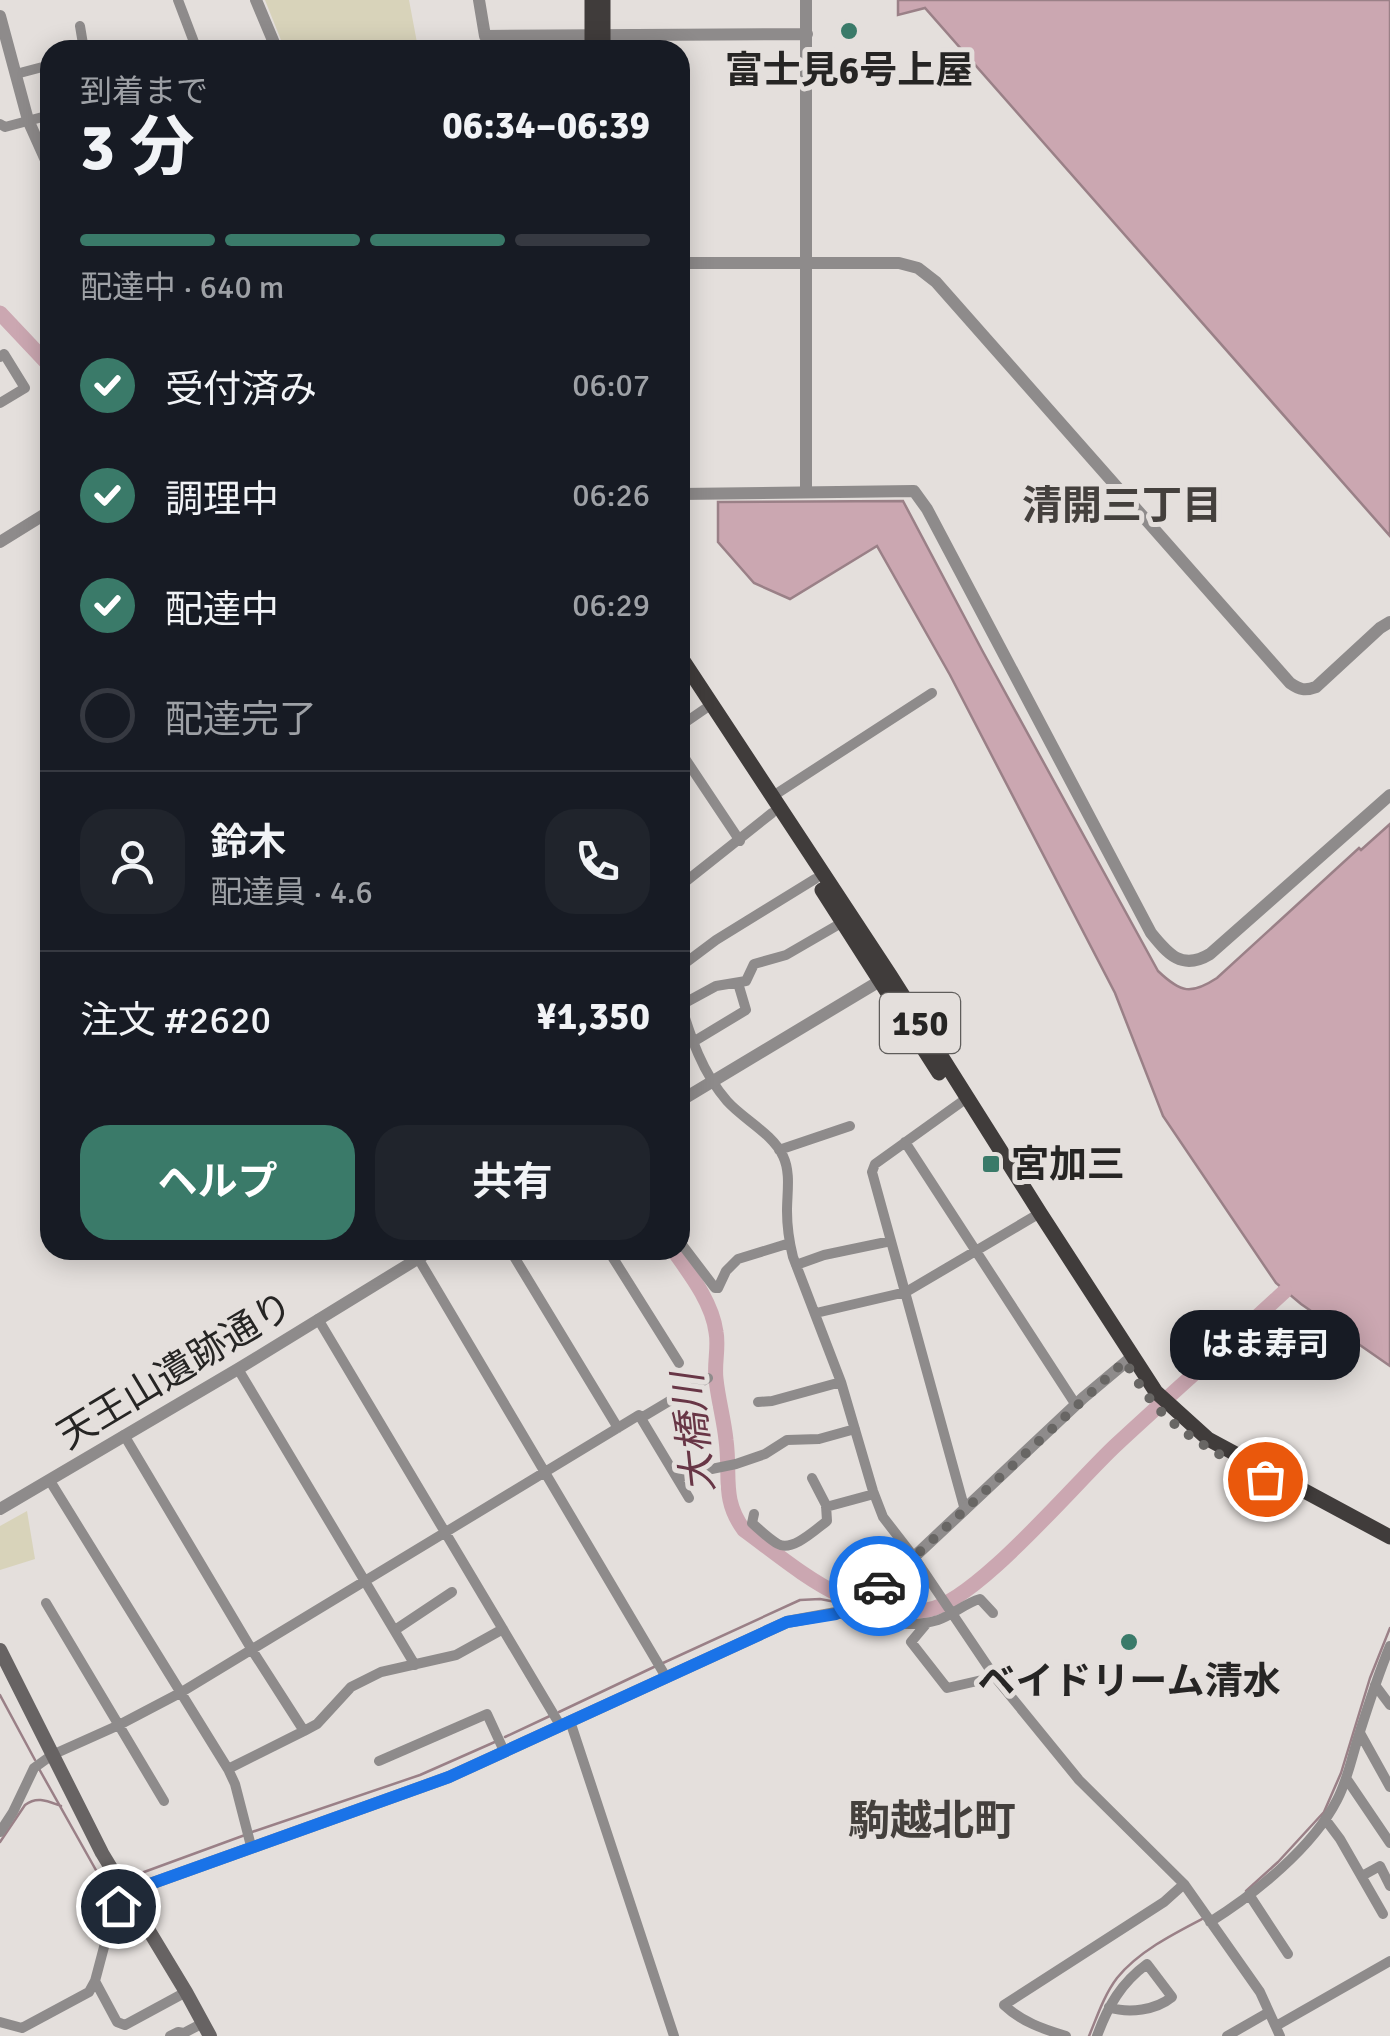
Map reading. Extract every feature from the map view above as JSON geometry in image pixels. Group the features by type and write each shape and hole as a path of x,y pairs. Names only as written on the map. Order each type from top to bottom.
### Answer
{"highway":[{"path":"592,0 598,40"},
{"path":"598,40 603,0"},
{"name":"150","path":"690,674 772,813 843,922 885,978"},
{"name":"150","path":"690,685 773,796 1152,1395 1202,1445 1390,1548"},
{"name":"150","path":"1172,1415 1208,1440 1390,1537"}],"main road":[{"path":"0,1650 102,1853 206,2029"}],"street":[{"path":"178,0 194,40"},
{"path":"256,0 273,40"},
{"path":"479,0 485,36 560,40"},
{"path":"806,0 806,492"},
{"path":"0,16 28,120 40,147"},
{"path":"80,26 82,40"},
{"path":"650,40 807,34"},
{"path":"16,74 40,68"},
{"path":"0,124 4,127 40,117"},
{"path":"690,263 899,263 918,268 936,282 1299,690 1316,687 1390,622"},
{"path":"0,356 4,354 24,388 0,403"},
{"path":"690,494 914,491 1151,933 1166,952 1180,961 1210,954 1390,795"},
{"path":"0,542 40,517"},
{"path":"773,796 932,693"},
{"path":"690,719 708,707"},
{"path":"690,766 740,841"},
{"path":"690,878 772,813"},
{"path":"690,960 815,879"},
{"path":"690,999 716,986 746,980 754,964 786,954 843,922"},
{"path":"690,1095 885,978"},
{"path":"693,1042 746,1010 738,984"},
{"path":"690,1033 712,1082 784,1158 790,1243 796,1265 841,1382 884,1517 995,1677 1080,1780 1184,1884 1260,1992 1278,2031 1390,1961"},
{"path":"963,1101 875,1164 872,1172 965,1510"},
{"path":"779,1150 850,1126"},
{"path":"905,1142 1076,1405"},
{"path":"816,1313 906,1292 1036,1216"},
{"path":"796,1265 891,1241"},
{"path":"690,1256 714,1288 718,1288 726,1271 738,1259 790,1243"},
{"name":"天王山遺跡通り","path":"0,1509 415,1260"},
{"path":"419,1260 666,1677"},
{"path":"516,1260 618,1428"},
{"path":"614,1260 679,1363"},
{"path":"318,1319 503,1629 565,1723 674,2036"},
{"path":"0,2022 22,2028 89,1992 125,1893 422,1788 787,1622 840,1611 914,1557 1129,1359"},
{"path":"238,1369 415,1665"},
{"path":"642,1418 708,1378"},
{"path":"758,1402 841,1382"},
{"path":"0,1832 34,1768 52,1755 180,1693 640,1415 689,1498"},
{"path":"678,1478 736,1464 787,1440 819,1439 855,1429"},
{"path":"124,1436 304,1731"},
{"path":"754,1514 752,1523 786,1546 827,1521 826,1506 812,1478"},
{"path":"50,1481 228,1769 250,1846"},
{"path":"826,1506 874,1494"},
{"path":"395,1630 452,1592"},
{"path":"840,1611 904,1623 928,1622 980,1599 993,1612"},
{"path":"46,1603 164,1801"},
{"path":"928,1622 912,1642 948,1688 995,1677"},
{"path":"228,1769 317,1724 351,1688 381,1672 456,1655 503,1629"},
{"path":"1208,1918 1250,1896 1326,1819 1346,1778 1390,1646"},
{"path":"1376,1686 1390,1705"},
{"path":"379,1760 487,1714 504,1751"},
{"path":"1360,1733 1390,1787"},
{"path":"1346,1778 1390,1843"},
{"path":"1326,1819 1384,1914"},
{"path":"1362,1876 1380,1866 1390,1886"},
{"path":"1066,2036 1017,2017 1004,2004 1164,1902 1184,1884"},
{"path":"1250,1896 1288,1954"},
{"path":"1097,2036 1109,2007 1125,1982 1147,1964 1172,1997 1160,2005 1136,2010 1109,2007"},
{"path":"95,1981 116,2022 125,2024 186,1992"},
{"path":"1227,2036 1270,2012"},
{"path":"170,2036 206,2029"}],"shaded area":[{"path":"265,0 409,0 416,40 281,40"},
{"path":"898,0 1390,0 1390,536 925,8 898,15"},
{"path":"903,501 1158,971 1173,984 1193,989 1217,978 1390,824 1390,1366 1276,1283 1163,1116 1115,993 950,675 877,546 790,599 754,583 718,542 718,502"},
{"path":"27,1511 35,1559 0,1570 0,1526"}],"waterway":[{"name":"大橋川","path":"0,313 40,355"},
{"name":"大橋川","path":"680,1260 714,1321 728,1487 737,1519 744,1530 828,1589 851,1600 900,1611 927,1610 971,1586 1024,1539 1116,1445 1285,1291"},
{"path":"663,1663 800,1600 841,1603"},
{"path":"1246,1891 1324,1812 1390,1628"},
{"path":"559,1712 656,1666"},
{"path":"0,1695 35,1760"},
{"path":"505,1737 552,1715"},
{"path":"252,1832 420,1775 497,1741"},
{"path":"38,1767 106,1888 114,1884"},
{"path":"0,1842 29,1802 42,1800 61,1806"},
{"path":"125,1879 245,1835"},
{"path":"1089,2036 1108,1992 1125,1969 1156,1944 1202,1919"}],"way so far":[{"path":"879,1586 1125,1361 1148,1398 1169,1419 1202,1445 1265,1479"}],"place":[{"name":"富士見6号上屋","path":"849,31"},
{"name":"宮加三","path":"991,1164"},
{"name":"はま寿司","path":"1265,1479"},
{"name":"ベイドリーム清水","path":"1129,1642"}],"district":[{"name":"清開三丁目","path":"1122,505"},
{"name":"駒越北町","path":"932,1820"}],"route":[{"path":"118,1906 125,1893 449,1777 787,1622 836,1614 879,1586"}]}
